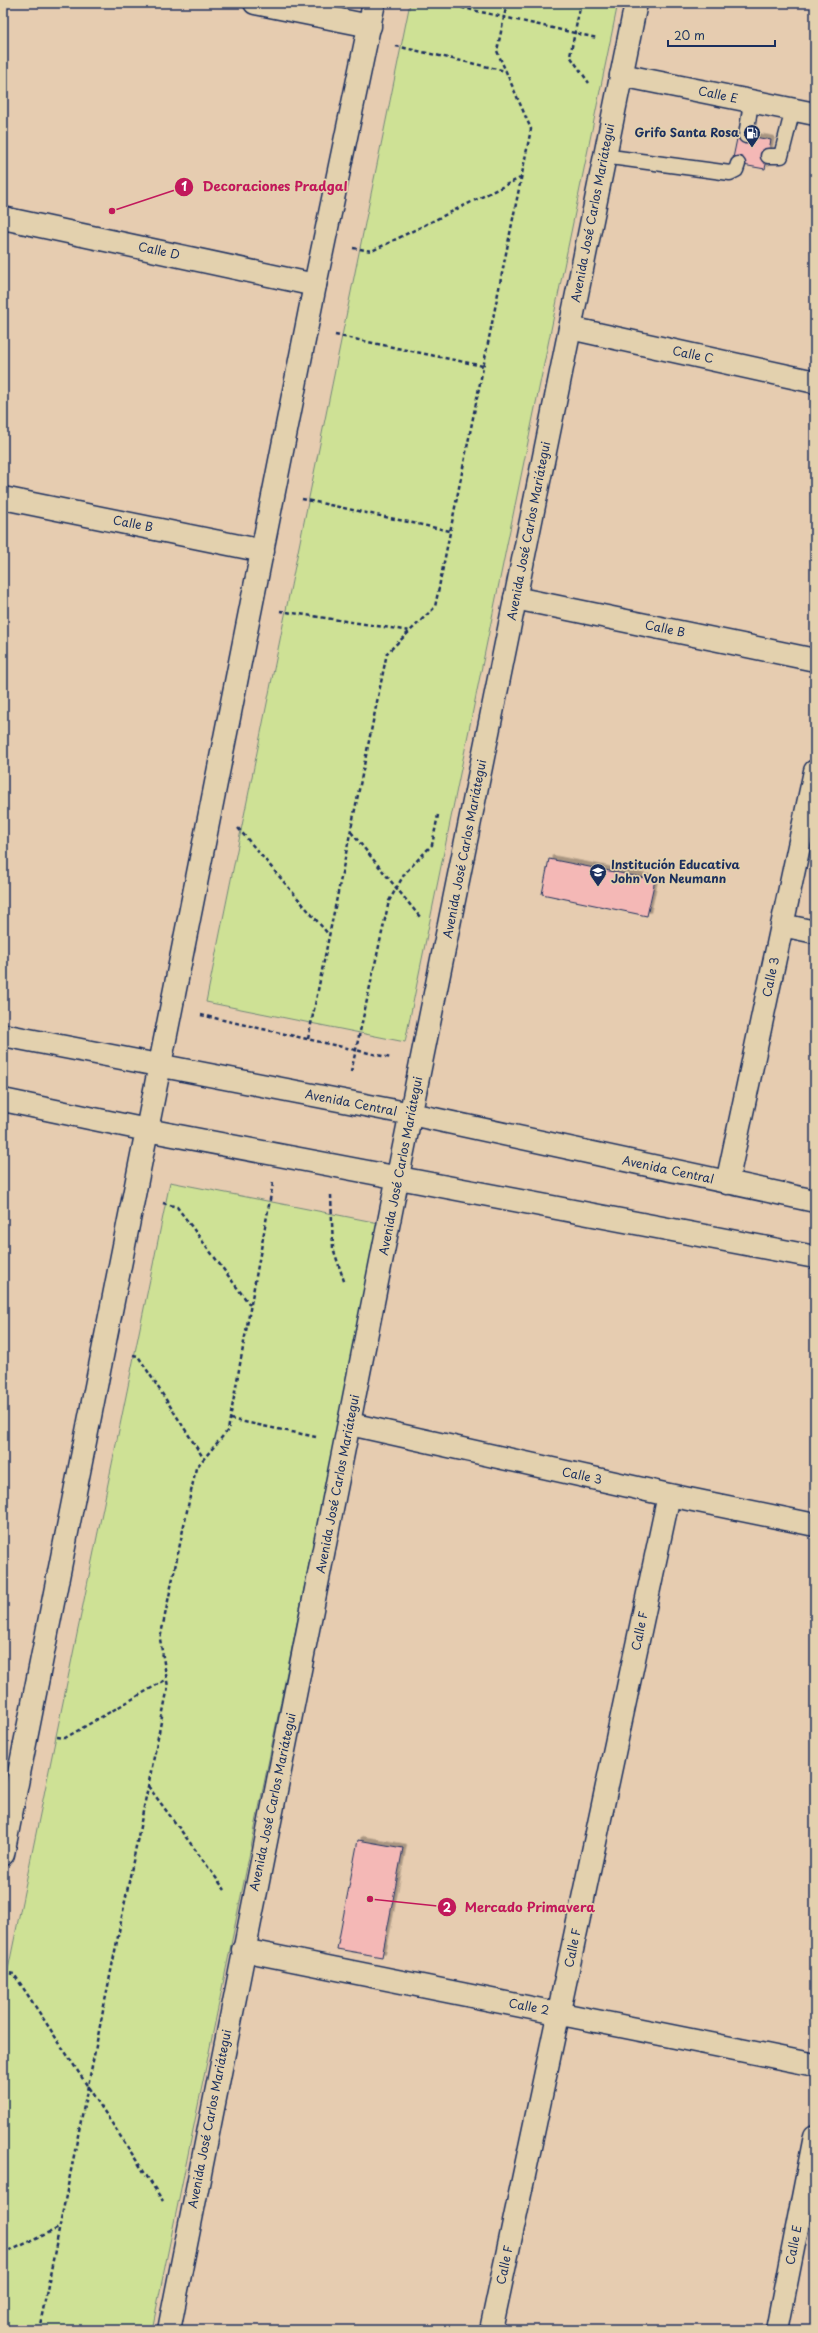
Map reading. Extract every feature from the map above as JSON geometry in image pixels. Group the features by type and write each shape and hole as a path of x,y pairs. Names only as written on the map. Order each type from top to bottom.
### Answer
{"street":[{"path":"255,3 368,32"},
{"path":"3,1854 263,551 323,242 374,3"},
{"name":"Avenida José Carlos Mariátegui","path":"169,2330 243,1950 348,1434 398,1176 636,3"},
{"name":"Calle E","path":"621,75 815,114"},
{"name":"Calle D","path":"3,218 315,285"},
{"name":"Calle C","path":"570,328 815,382"},
{"name":"Calle B","path":"3,498 263,551"},
{"name":"Calle B","path":"515,598 815,660"},
{"name":"Calle 3","path":"727,1183 815,771"},
{"path":"782,925 815,932"},
{"name":"Avenida Central","path":"3,1035 159,1067 411,1114 815,1201"},
{"path":"3,1100 147,1130 398,1176 815,1257"},
{"name":"Calle 3","path":"348,1434 669,1495 815,1525"},
{"name":"Calle F","path":"491,2330 669,1495"},
{"name":"Calle 2","path":"243,1950 815,2065"},
{"name":"Calle E","path":"777,2330 815,2136"}],"lane":[{"path":"746,136 752,102"},
{"path":"768,156 781,156 793,109"},
{"path":"604,156 730,173 736,170 738,164"}],"path":[{"path":"441,3 627,46"},
{"path":"308,1039 387,653 435,607 531,130 497,51 507,3"},
{"path":"368,32 506,71"},
{"path":"323,242 372,252 521,178"},
{"path":"306,330 483,366"},
{"path":"274,493 450,531"},
{"path":"252,606 410,631"},
{"path":"213,798 329,936"},
{"path":"351,832 445,947"},
{"path":"172,1008 421,1065"},
{"path":"39,2330 168,1687 160,1639 196,1468 228,1430 273,1179"},
{"path":"134,1195 177,1207 250,1305"},
{"path":"104,1348 138,1356 204,1459"},
{"path":"230,1419 348,1434"},
{"path":"27,1734 65,1738 167,1679"},
{"path":"148,1786 249,1922"},
{"path":"3,1972 14,1974 163,2202 192,2211"},
{"path":"3,2254 60,2228"}],"green space":[{"path":"410,3 618,3 405,1042 206,1002"},
{"path":"170,1182 379,1223 152,2330 3,2330 3,1994"}],"building":[{"name":"Grifo Santa Rosa","path":"738,134 771,140 765,169 732,163"},
{"name":"Institución Educativa John Von Neumann","path":"549,859 655,880 647,916 542,894"},
{"path":"358,1840 403,1848 382,1957 337,1949"}],"place":[{"name":"Grifo Santa Rosa","path":"752,148"},
{"name":"Decoraciones Pradgal","path":"112,211"},
{"name":"Institución Educativa John Von Neumann","path":"598,887"},
{"name":"Mercado Primavera","path":"370,1899"}]}
